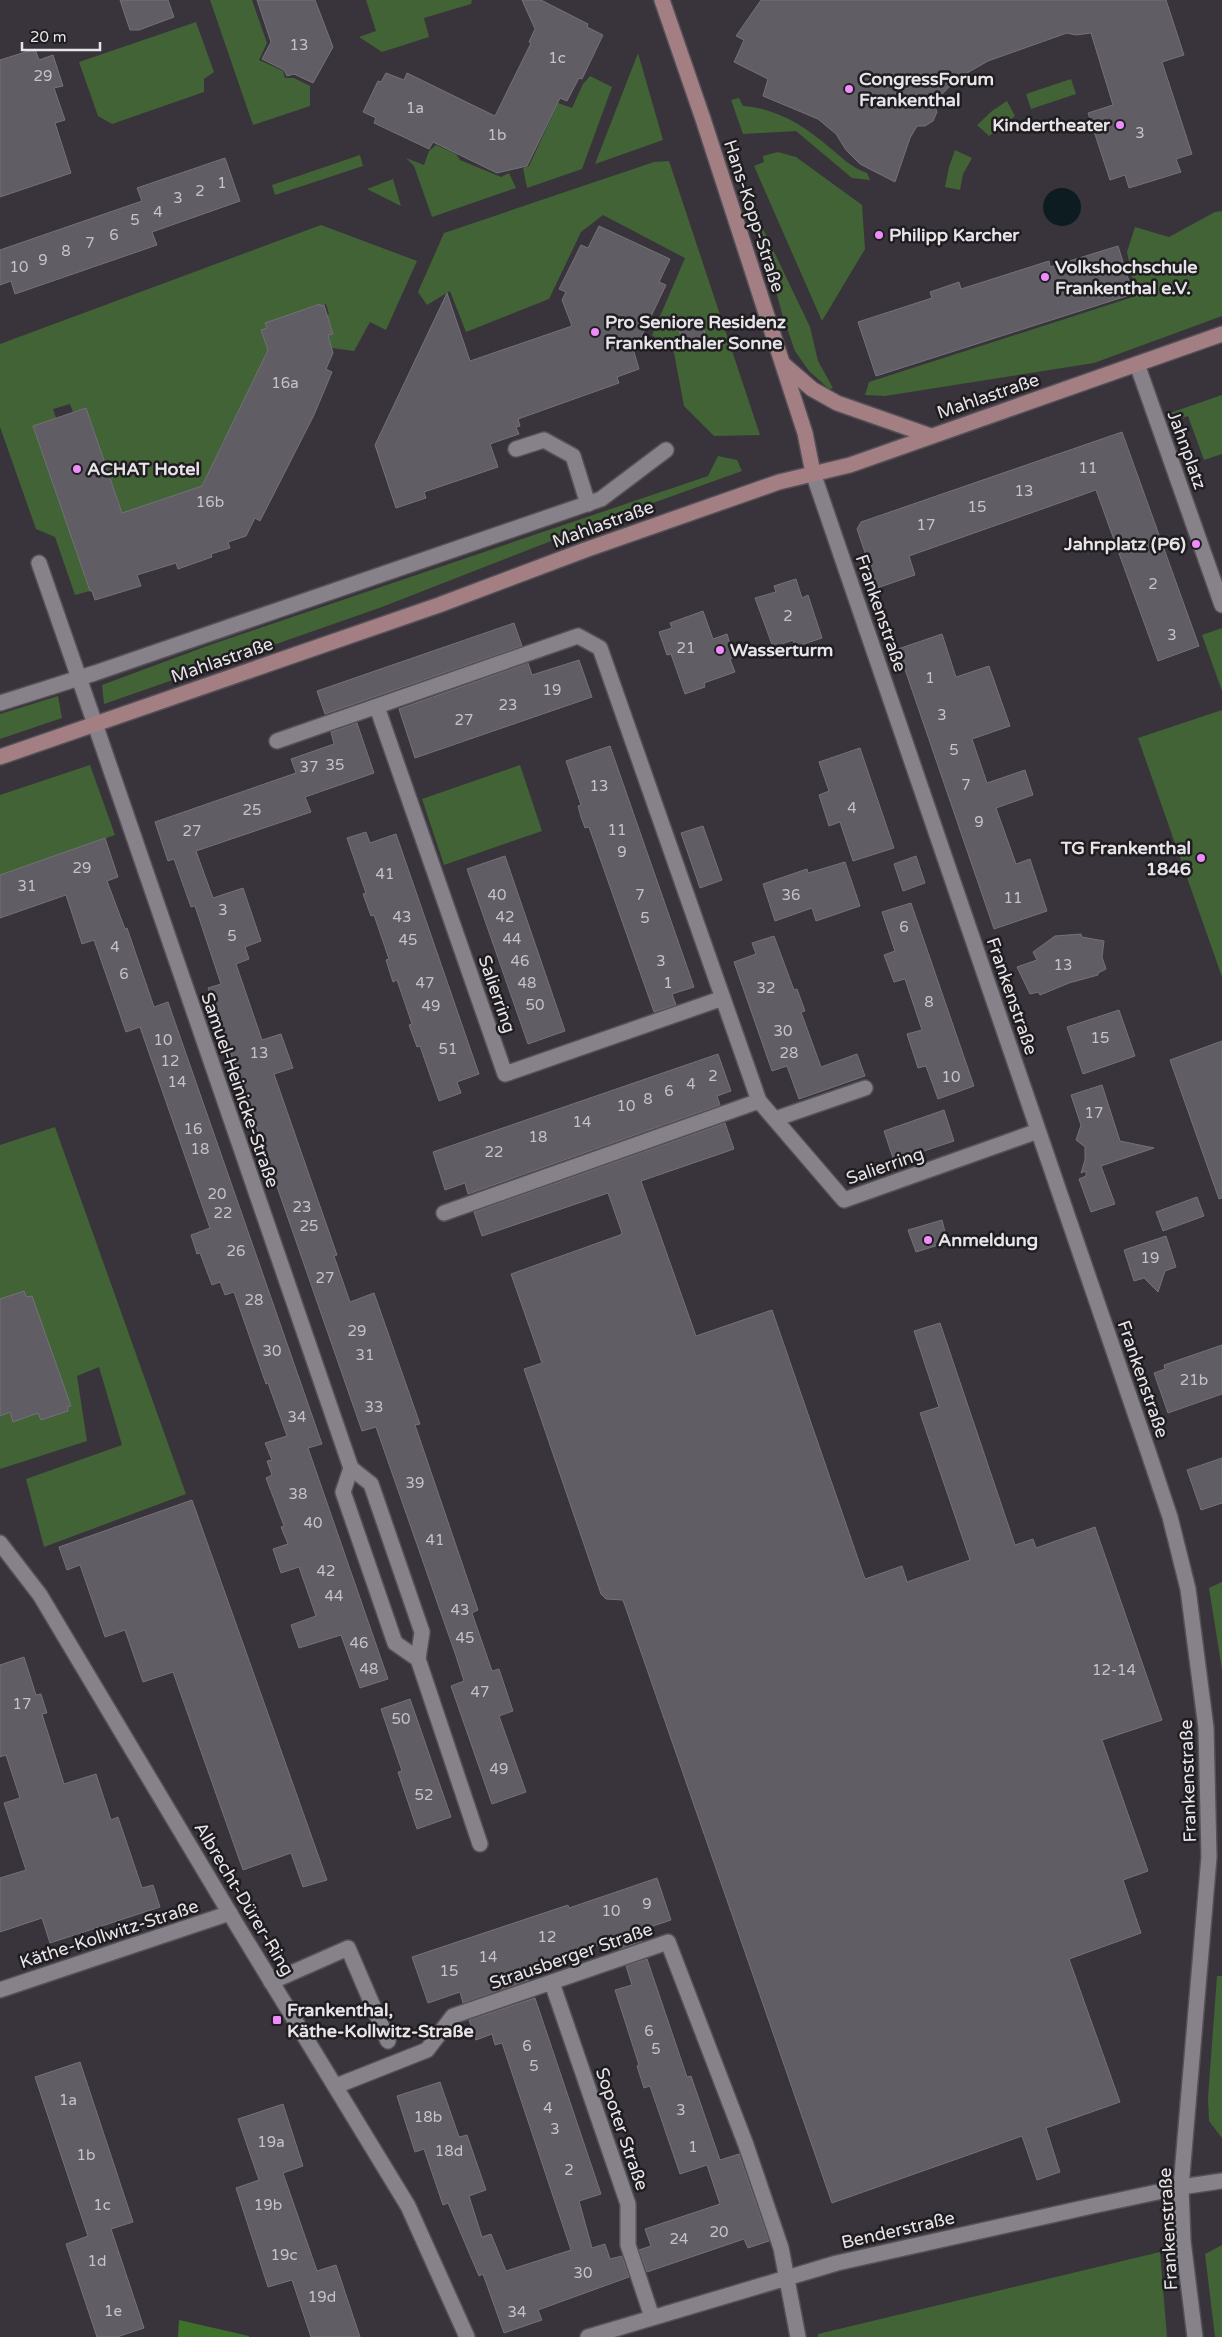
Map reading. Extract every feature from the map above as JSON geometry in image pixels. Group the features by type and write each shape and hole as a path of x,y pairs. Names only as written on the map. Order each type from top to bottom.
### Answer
{"main road":[{"name":"Hans-Kopp-Straße","path":"662,0 783,364 805,433 813,473"},
{"name":"Mahlastraße","path":"0,757 439,605 779,482 850,465 1222,334"},
{"path":"783,364 812,388 838,403 931,436"}],"street":[{"name":"Jahnplatz","path":"1137,364 1222,605"},
{"path":"516,449 544,440 573,456 588,504"},
{"path":"0,702 80,678 600,500 666,450"},
{"name":"Frankenstraße","path":"813,473 1170,1517 1188,1589 1206,1728 1209,1857 1181,2187 1183,2241 1195,2337"},
{"name":"Samuel-Heinicke-Straße","path":"39,563 351,1468"},
{"name":"Salierring","path":"277,741 578,636 600,648 760,1101 844,1200 1038,1131"},
{"name":"Salierring","path":"376,707 505,1074 723,998"},
{"path":"775,1119 865,1088"},
{"path":"444,1213 760,1101"},
{"path":"418,1659 395,1642 343,1492 351,1468 371,1484 422,1632 418,1659 480,1844"},
{"name":"Albrecht-Dürer-Ring","path":"0,1543 40,1595 230,1914 408,2206 466,2337"},
{"name":"Käthe-Kollwitz-Straße","path":"0,1990 230,1914"},
{"name":"Strausberger Straße","path":"336,2086 427,2050 453,2016 668,1942 746,2145 781,2248 787,2277"},
{"path":"271,1982 348,1948 388,2041"},
{"name":"Sopoter Straße","path":"552,1982 628,2204 628,2244 652,2317"},
{"name":"Benderstraße","path":"588,2337 850,2260 1181,2187 1222,2181"},
{"path":"787,2277 798,2337"}],"green space":[{"path":"210,0 252,0 267,43 259,60 283,71 285,78 294,78 310,86 310,106 253,125"},
{"path":"366,0 472,0 471,4 424,18 429,37 382,52 359,37 376,31"},
{"path":"196,22 214,72 204,79 204,92 112,124 98,116 79,62"},
{"path":"638,53 663,140 595,164"},
{"path":"590,76 612,87 582,169 527,188 523,168 529,166 558,103 572,108 583,84"},
{"path":"1071,79 1076,94 1031,109 1026,94"},
{"path":"739,98 743,106 767,110 800,125 842,158 867,173 870,180 852,178 796,131 743,134 731,100"},
{"path":"1007,101 1015,116 989,136 977,125 992,111"},
{"path":"436,145 456,154 460,160 501,177 509,173 516,188 432,217 414,166 406,158 424,165 429,151"},
{"path":"955,150 972,158 963,174 960,190 945,187"},
{"path":"778,152 796,157 862,205 865,249 822,321 754,166 764,162 763,156"},
{"path":"360,155 363,166 275,195 272,185"},
{"path":"669,161 760,435 714,436 684,406 674,353 652,335 685,258 603,215 581,232 549,299 466,332 450,291 427,305 418,292 444,233 654,162"},
{"path":"393,179 401,206 367,189"},
{"path":"754,210 810,327 818,361 833,388 829,389 809,371 795,351 783,317"},
{"path":"1222,211 1222,316 1094,363 885,396 865,395 869,382 1136,296 1127,252 1135,227 1169,237 1215,212"},
{"path":"321,225 417,261 386,330 370,322 354,351 332,348 328,335 333,334 330,324 324,316 329,314 326,304 266,323 267,328 261,330 268,350 259,368 264,371 255,376 247,393 252,396 244,411 239,409 231,426 236,429 229,444 223,441 215,459 220,462 216,469 211,467 202,486 182,493 184,498 168,498 153,503 125,521 86,408 73,412 70,404 53,409 56,418 33,426 90,591 75,595 55,537 36,529 0,427 0,344"},
{"path":"1222,395 1222,454 1204,460 1188,416 1169,422 1167,414"},
{"path":"718,456 737,460 742,471 600,522 382,607 104,704 102,685 207,646 708,476"},
{"path":"1222,628 1222,691 1202,635"},
{"path":"58,696 62,718 0,739 0,714"},
{"name":"TG Frankenthal 1846","path":"1222,710 1222,977 1138,738"},
{"path":"90,765 115,835 0,875 0,795"},
{"path":"520,765 542,831 444,865 422,799"},
{"path":"55,1127 186,1494 44,1547 26,1479 122,1445 99,1367 77,1376 87,1441 0,1469 0,1145"},
{"path":"1222,1582 1222,1670 1209,1588"},
{"path":"1217,1976 1222,1976 1222,2138 1209,2121 1208,2098"},
{"path":"1222,2245 1222,2337 1215,2337 1205,2254"},
{"path":"1160,2252 1167,2337 818,2337 818,2334"},
{"path":"179,2320 249,2336 249,2337 178,2337"}],"shaded area":[{"path":"1062,188 1076,193 1081,207 1076,221 1062,226 1048,221 1043,207 1048,193"}],"building":[{"path":"120,0 168,0 174,17 139,30 130,30"},
{"path":"257,0 315,0 333,47 313,83 294,74 287,76 284,70 262,59 271,42"},
{"path":"522,0 541,0 588,24 587,27 603,35 582,79 579,78 567,101 560,98 527,166 497,173 433,142 429,149 374,123 376,118 363,112 378,81 381,82 386,73 404,80 407,73 495,116 531,43 529,42 535,29"},
{"name":"CongressForum Frankenthal","path":"761,0 1166,0 1184,55 1162,62 1192,154 1176,159 1181,172 1129,188 1125,175 1110,180 1088,113 1113,105 1091,33 1076,35 1067,33 988,61 967,73 948,88 934,103 937,112 933,121 925,126 917,126 910,138 895,182 860,164 846,150 836,134 818,119 763,96 768,79 734,62 744,40 736,36"},
{"path":"35,49 39,60 53,55 63,86 54,88 65,120 55,123 71,173 0,197 0,60"},
{"path":"225,158 240,201 152,232 157,245 15,294 11,281 0,285 0,250 142,201 137,188"},
{"path":"599,226 670,259 659,282 666,285 634,352 639,369 617,377 619,383 518,419 520,426 516,427 519,434 490,444 498,467 424,492 426,498 396,508 375,445 447,293 470,361 572,326 562,300 566,292 559,289 581,245 588,248"},
{"path":"1118,246 1133,294 876,376 858,322 932,298 930,292 959,282 961,289 1049,261 1050,267"},
{"path":"320,304 320,306 324,305 333,334 328,335 333,353 326,369 332,372 314,415 260,521 255,518 246,536 228,542 230,548 211,554 212,557 178,569 176,563 137,575 141,586 95,600 92,591 90,591 33,426 86,408 122,513 202,486 268,350 261,330 267,328 265,323"},
{"path":"699,317 707,339 685,347 677,325"},
{"path":"1122,432 1199,646 1158,661 1096,490 909,556 915,575 877,588 857,529 861,522"},
{"path":"796,579 802,598 808,595 822,638 795,647 793,640 773,647 755,598 776,592 774,586"},
{"path":"703,611 713,639 727,634 734,657 730,659 735,672 704,683 705,687 685,694 671,654 667,655 659,632 672,628 670,623"},
{"path":"514,623 522,646 325,714 317,691"},
{"path":"942,634 956,677 989,666 1010,726 972,739 987,783 1025,770 1033,795 996,808 1016,864 1030,859 1047,911 994,929 898,649"},
{"path":"579,660 592,697 415,758 399,709 528,663 532,675"},
{"path":"357,723 374,773 305,797 311,812 196,851 213,898 243,888 261,941 245,947 249,959 236,964 262,1040 281,1034 293,1068 274,1074 337,1255 334,1256 350,1302 374,1293 420,1424 415,1425 478,1610 472,1613 492,1671 499,1669 513,1711 499,1716 526,1792 492,1804 451,1686 464,1681 456,1656 376,1427 362,1431 208,988 221,984 195,906 191,907 174,859 168,861 155,822 296,773 291,759 334,744 331,732"},
{"path":"610,746 694,987 672,994 676,1005 654,1012 589,827 585,828 581,817 578,806 581,805 566,761"},
{"path":"860,748 894,848 853,861 840,822 829,826 819,795 829,791 819,762"},
{"path":"703,826 722,880 700,888 681,833"},
{"path":"366,832 370,843 396,834 479,1074 457,1082 461,1093 439,1101 420,1046 417,1047 409,1025 412,1024 397,980 393,982 386,960 389,959 374,915 371,916 363,894 366,893 347,838"},
{"path":"105,838 118,877 107,881 125,929 127,928 154,1007 168,1002 322,1444 308,1448 388,1679 360,1688 341,1635 299,1648 291,1625 316,1616 299,1567 281,1573 273,1549 288,1544 281,1527 284,1526 266,1478 272,1475 267,1461 272,1460 265,1443 287,1436 268,1383 266,1384 234,1292 225,1295 220,1282 212,1285 200,1253 197,1254 191,1235 210,1228 140,1027 126,1032 94,940 82,944 66,895 0,918 0,875"},
{"path":"505,856 565,1031 528,1044 467,869"},
{"path":"916,856 925,883 903,891 894,864"},
{"path":"845,862 860,906 816,921 812,908 775,921 763,884 807,869 808,873"},
{"path":"911,903 974,1086 938,1099 926,1066 918,1068 907,1034 922,1030 905,979 894,982 884,955 895,951 882,912"},
{"path":"1081,934 1082,937 1104,941 1102,957 1106,969 1098,973 1098,975 1069,983 1040,995 1038,992 1030,994 1017,967 1037,960 1033,952 1055,936"},
{"path":"774,936 794,990 797,989 805,1011 801,1012 821,1067 857,1054 865,1076 799,1099 787,1066 772,1071 734,962 756,954 752,943"},
{"path":"1119,1010 1135,1056 1083,1074 1067,1027"},
{"path":"1222,1041 1222,1198 1219,1199 1170,1060"},
{"path":"718,1054 731,1091 717,1096 720,1105 468,1194 465,1183 445,1190 433,1152"},
{"path":"1102,1085 1120,1141 1154,1148 1101,1166 1115,1204 1091,1212 1079,1179 1086,1176 1086,1171 1081,1173 1085,1160 1085,1147 1076,1140 1081,1125 1071,1095"},
{"path":"944,1110 954,1141 894,1161 884,1131"},
{"path":"725,1123 734,1149 641,1181 696,1336 772,1310 865,1579 902,1566 907,1582 970,1560 920,1413 939,1407 914,1331 940,1323 1015,1545 1033,1539 1036,1548 1095,1527 1162,1720 1102,1740 1148,1871 1123,1880 1141,1933 1069,1959 1120,2102 1046,2128 1060,2172 1037,2180 1022,2136 832,2203 623,1600 606,1599 601,1594 524,1369 542,1363 511,1274 620,1235 622,1233 608,1193 482,1236 474,1212"},
{"path":"1197,1197 1204,1216 1163,1231 1156,1212"},
{"name":"Anmeldung","path":"942,1220 946,1236 942,1244 916,1252 908,1230"},
{"path":"1166,1236 1176,1267 1165,1271 1158,1292 1144,1278 1134,1281 1124,1250"},
{"path":"24,1291 26,1297 32,1296 71,1406 67,1407 68,1411 41,1420 38,1413 13,1422 10,1412 0,1416 0,1299"},
{"path":"1222,1345 1222,1394 1168,1413 1154,1373 1165,1369 1164,1365"},
{"path":"1222,1458 1222,1503 1201,1510 1187,1470"},
{"path":"192,1500 327,1880 303,1887 291,1853 243,1870 173,1672 143,1682 125,1630 105,1637 80,1565 67,1570 59,1547"},
{"path":"24,1657 36,1695 41,1694 47,1713 42,1714 64,1784 96,1774 111,1820 118,1817 142,1888 153,1885 160,1907 50,1943 42,1918 0,1932 0,1878 26,1870 4,1803 20,1798 6,1755 0,1757 0,1665"},
{"path":"410,1699 451,1817 417,1829 398,1772 402,1771 381,1709"},
{"path":"657,1878 671,1920 638,1931 642,1941 620,1949 617,1939 526,1970 529,1980 463,2003 460,1992 428,2003 412,1957 568,1905 569,1908"},
{"path":"647,1959 687,2077 691,2076 720,2160 739,2154 769,2241 748,2248 744,2239 647,2272 639,2250 651,2246 645,2229 720,2204 707,2165 680,2174 650,2086 644,2088 637,2066 639,2065 615,1990 632,1985 626,1966"},
{"path":"535,1998 601,2194 579,2201 592,2248 605,2244 610,2259 622,2256 629,2277 538,2310 542,2320 504,2333 483,2274 479,2276 448,2203 443,2205 424,2149 415,2152 397,2096 440,2082 459,2137 467,2135 486,2190 469,2196 482,2237 491,2234 506,2271 571,2250 502,2043 495,2045 492,2034 476,2040 469,2020"},
{"path":"80,2062 133,2222 111,2229 144,2328 117,2337 97,2337 66,2244 88,2236 35,2077"},
{"path":"283,2104 303,2166 283,2173 317,2271 336,2265 360,2337 311,2337 292,2280 268,2287 236,2188 259,2180 238,2119"}],"place":[{"name":"CongressForum Frankenthal","path":"849,89"},
{"name":"Kindertheater","path":"1120,125"},
{"name":"Philipp Karcher","path":"879,235"},
{"name":"Volkshochschule Frankenthal e.V.","path":"1045,277"},
{"name":"Pro Seniore Residenz Frankenthaler Sonne","path":"595,332"},
{"name":"ACHAT Hotel","path":"77,469"},
{"name":"Jahnplatz (P6)","path":"1196,544"},
{"name":"Wasserturm","path":"720,650"},
{"name":"TG Frankenthal 1846","path":"1201,858"},
{"name":"Anmeldung","path":"928,1240"},
{"name":"Frankenthal, Käthe-Kollwitz-Straße","path":"277,2020"}]}
